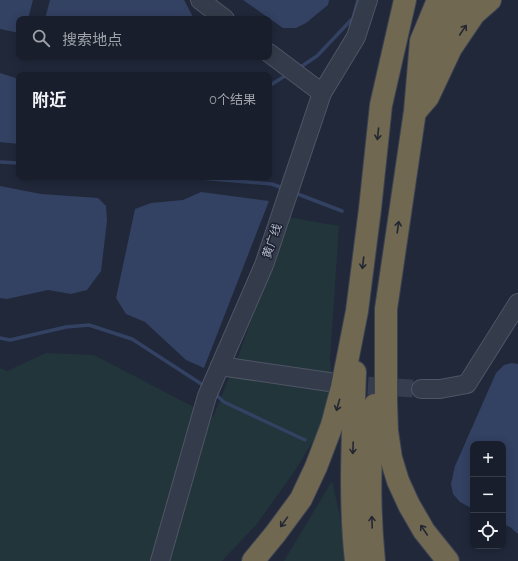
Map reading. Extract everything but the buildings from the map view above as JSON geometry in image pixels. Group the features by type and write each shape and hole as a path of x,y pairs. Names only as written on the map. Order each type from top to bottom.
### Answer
{"highway":[{"path":"253,561 301,499 316,467 332,425 342,387 357,311 381,105 405,0"},
{"path":"381,105 421,0"},
{"path":"374,561 370,477 372,425 386,309 415,112 421,41 438,0"},
{"path":"415,112 440,36 462,0"},
{"path":"415,112 428,97 451,48 474,14 490,0"},
{"path":"386,309 386,403 387,431 391,458 398,481 409,505 424,531 448,561"},
{"path":"356,561 354,545 352,476 357,311"}],"street":[{"path":"200,0 221,16"},
{"name":"黄广线","path":"160,561 210,390 264,265 322,93 356,37 368,0"},
{"path":"272,55 322,93"},
{"path":"421,389 440,389 467,384 518,303"},
{"path":"220,366 336,384"}],"shaded area":[{"path":"288,217 339,226 330,360 334,393 327,418 296,469 257,524 222,561 0,561 0,368 7,371 46,353 94,355 213,417 239,354"},
{"path":"332,481 340,516 345,561 284,561"}],"water":[{"path":"0,0 33,0 29,16 16,16 16,32 0,29"},
{"path":"50,0 184,0 192,15 192,16 46,16"},
{"path":"243,0 329,0 328,5 306,23 296,28 283,28 272,20 272,16 266,16"},
{"path":"0,73 16,78 16,144 0,142"},
{"path":"0,186 41,194 98,198 106,206 107,221 101,271 87,290 71,294 48,290 7,299 0,298"},
{"path":"201,192 269,201 204,368 186,360 145,322 126,314 116,298 135,209 151,203 183,200"},
{"path":"512,363 518,364 518,534 506,525 506,441 470,441 470,507 460,502 453,494 451,484 455,466 496,373 504,365"}],"waterway":[{"path":"299,68 317,56 353,18 358,0"},
{"path":"272,84 288,74"},
{"path":"0,162 16,163"},
{"path":"224,180 272,184 285,189"},
{"path":"295,193 342,211"},
{"path":"0,338 10,340 66,327 89,325 132,339 206,387"},
{"path":"214,393 224,402 305,440"}],"tunnel":[{"path":"341,384 421,389"}]}
